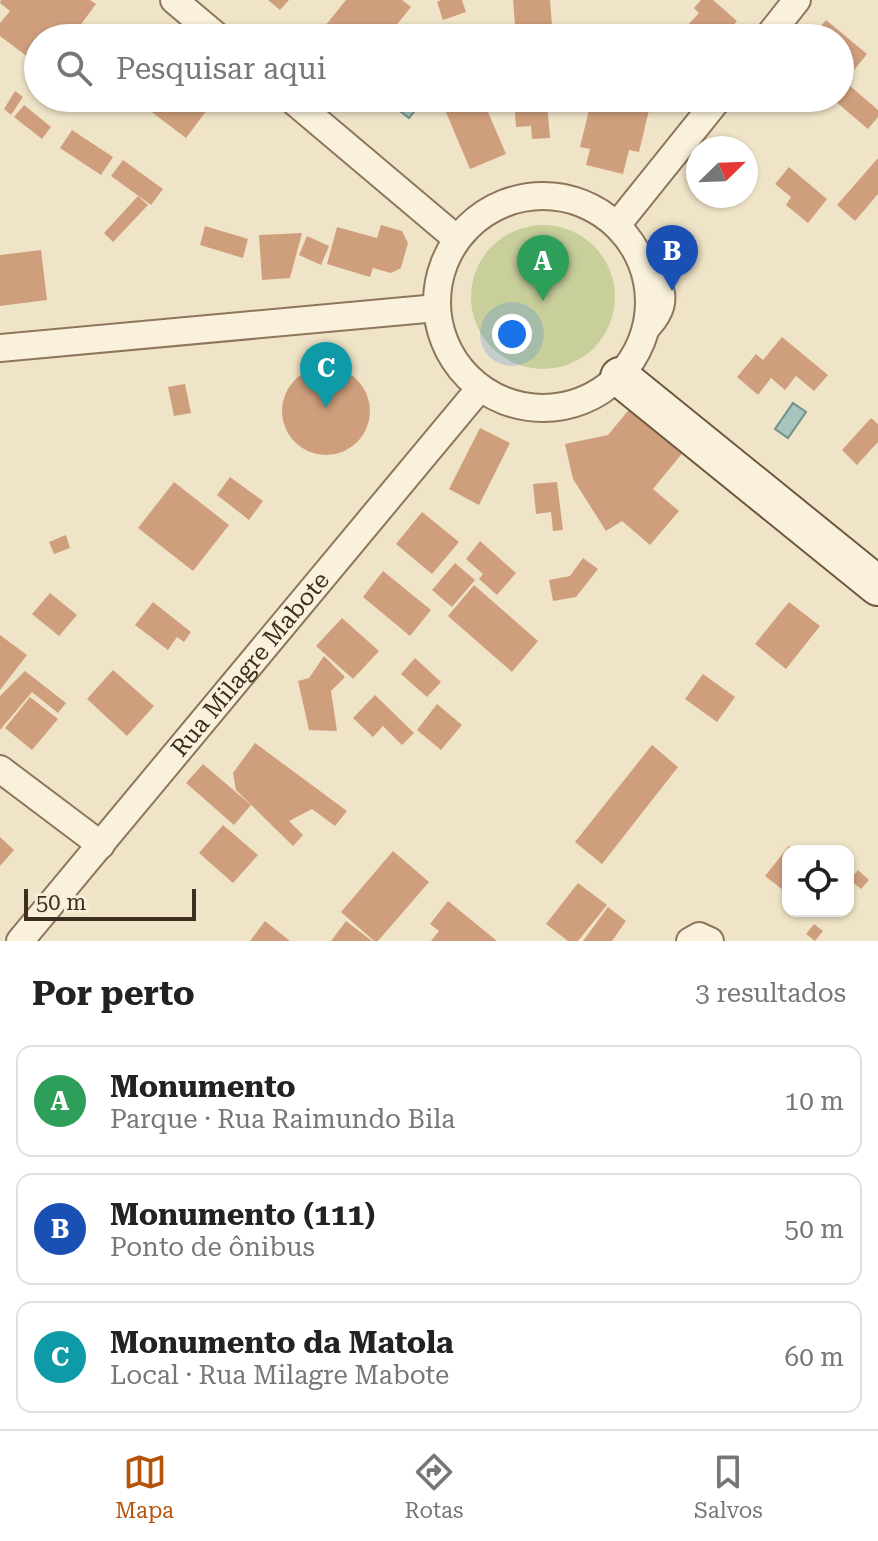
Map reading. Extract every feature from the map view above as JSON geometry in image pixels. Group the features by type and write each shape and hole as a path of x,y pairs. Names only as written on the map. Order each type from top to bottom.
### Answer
{"street":[{"path":"174,0 202,24"},
{"path":"777,24 794,1"},
{"path":"307,112 457,239"},
{"path":"617,225 708,112"},
{"path":"533,195 564,197 593,207 617,225 637,251 645,272 649,317 634,359 620,377 596,395 567,406 537,409 507,402 480,388 458,366 443,339 437,308 441,272 457,239 478,217 504,203 533,195"},
{"path":"0,348 437,308"},
{"path":"620,377 878,586"},
{"name":"Rua Milagre Mabote","path":"20,941 480,388"},
{"path":"0,769 101,845"},
{"path":"690,941 699,936 710,941"}],"green space":[{"path":"543,225 571,230 594,246 610,269 615,297 610,325 594,348 571,364 543,369 515,364 492,348 476,325 471,297 476,269 492,246 515,230"}],"water":[{"path":"793,403 806,412 788,438 775,429"}],"building":[{"path":"1,0 90,0 96,4 81,24 24,24 24,54 0,36 0,23 10,11 0,3"},
{"path":"268,0 289,0 280,10"},
{"path":"346,0 402,0 411,7 397,24 327,24"},
{"path":"462,0 466,12 443,20 437,2"},
{"path":"513,0 550,0 552,24 515,24"},
{"path":"701,0 713,0 737,21 734,24 689,24 699,13 694,8"},
{"path":"854,43 867,54 854,70"},
{"path":"854,89 878,110 878,117 868,129 848,112 854,112"},
{"path":"15,91 23,97 11,115 4,109"},
{"path":"24,105 24,112 33,112 51,127 42,139 14,117"},
{"path":"152,112 206,112 186,138"},
{"path":"446,112 488,112 506,154 470,169"},
{"path":"515,112 548,112 550,138 532,139 531,126 516,127"},
{"path":"589,112 649,112 639,152 629,150 623,174 586,165 590,149 580,147"},
{"path":"72,130 113,157 101,175 60,148"},
{"path":"878,158 878,194 855,221 837,205"},
{"path":"123,160 163,189 151,205 111,176"},
{"path":"789,167 827,199 808,223 786,205 791,197 775,184"},
{"path":"138,196 148,205 113,242 104,233"},
{"path":"381,225 402,231 408,243 401,268 391,273 373,268 370,277 327,264 337,227 377,238"},
{"path":"205,226 248,239 243,258 200,245"},
{"path":"302,233 290,278 262,280 259,235"},
{"path":"307,236 329,246 321,265 299,255"},
{"path":"41,250 47,300 0,306 0,255"},
{"path":"782,337 828,375 814,391 796,376 785,390 771,378 758,395 737,377 756,354 763,360"},
{"path":"326,367 343,370 357,380 367,394 370,411 367,428 357,442 343,452 326,455 309,452 295,442 285,428 282,411 285,394 295,380 309,370"},
{"path":"185,384 191,413 174,416 168,387"},
{"path":"632,406 684,451 653,489 679,511 650,545 622,521 606,531 573,479 565,444 608,435"},
{"path":"871,418 878,424 878,442 857,465 842,450"},
{"path":"480,428 510,443 479,505 449,489"},
{"path":"230,477 263,501 249,520 217,495"},
{"path":"174,482 229,525 193,571 138,528"},
{"path":"557,482 563,530 553,531 551,512 536,514 533,484"},
{"path":"422,512 459,542 432,574 396,544"},
{"path":"66,535 70,548 54,554 49,542"},
{"path":"480,541 516,573 497,595 479,579 483,574 466,559"},
{"path":"583,558 598,569 576,597 553,601 549,580 570,576"},
{"path":"455,563 475,580 452,607 432,590"},
{"path":"383,571 431,610 410,636 363,597"},
{"path":"474,585 538,641 512,672 448,616"},
{"path":"50,593 77,615 59,636 32,614"},
{"path":"153,602 191,632 184,642 177,637 168,650 135,625"},
{"path":"789,602 820,626 786,669 755,644"},
{"path":"342,618 379,651 353,679 316,646"},
{"path":"0,635 27,655 0,690"},
{"path":"324,656 345,677 331,691 337,731 309,730 298,681 309,678"},
{"path":"415,658 441,682 427,697 401,674"},
{"path":"113,670 154,706 127,736 87,699"},
{"path":"25,671 66,703 58,713 32,692 0,730 0,696"},
{"path":"703,674 735,697 717,722 685,699"},
{"path":"375,695 414,733 402,745 383,726 373,737 353,718"},
{"path":"30,697 58,719 32,750 5,728"},
{"path":"437,704 462,725 441,750 417,730"},
{"path":"255,743 347,811 335,826 312,809 289,821 303,835 293,846 236,790 233,773"},
{"path":"652,745 678,767 602,864 575,842"},
{"path":"203,764 251,805 234,825 186,783"},
{"path":"223,825 258,855 233,883 199,853"},
{"path":"0,837 14,850 0,866"},
{"path":"393,851 429,882 378,941 374,941 341,912"},
{"path":"782,855 782,889 765,876"},
{"path":"858,870 869,880 861,889 854,883"},
{"path":"578,883 607,905 578,941 568,941 546,924"},
{"path":"448,901 497,941 431,941 439,931 430,924"},
{"path":"608,907 626,921 612,941 583,941"},
{"path":"265,921 290,941 250,941"},
{"path":"346,921 372,941 331,941"},
{"path":"814,924 823,931 815,941 806,934"}],"place":[{"name":"Monumento (111)","path":"672,291"},
{"name":"Monumento","path":"543,301"},
{"name":"Monumento da Matola","path":"326,408"}]}
